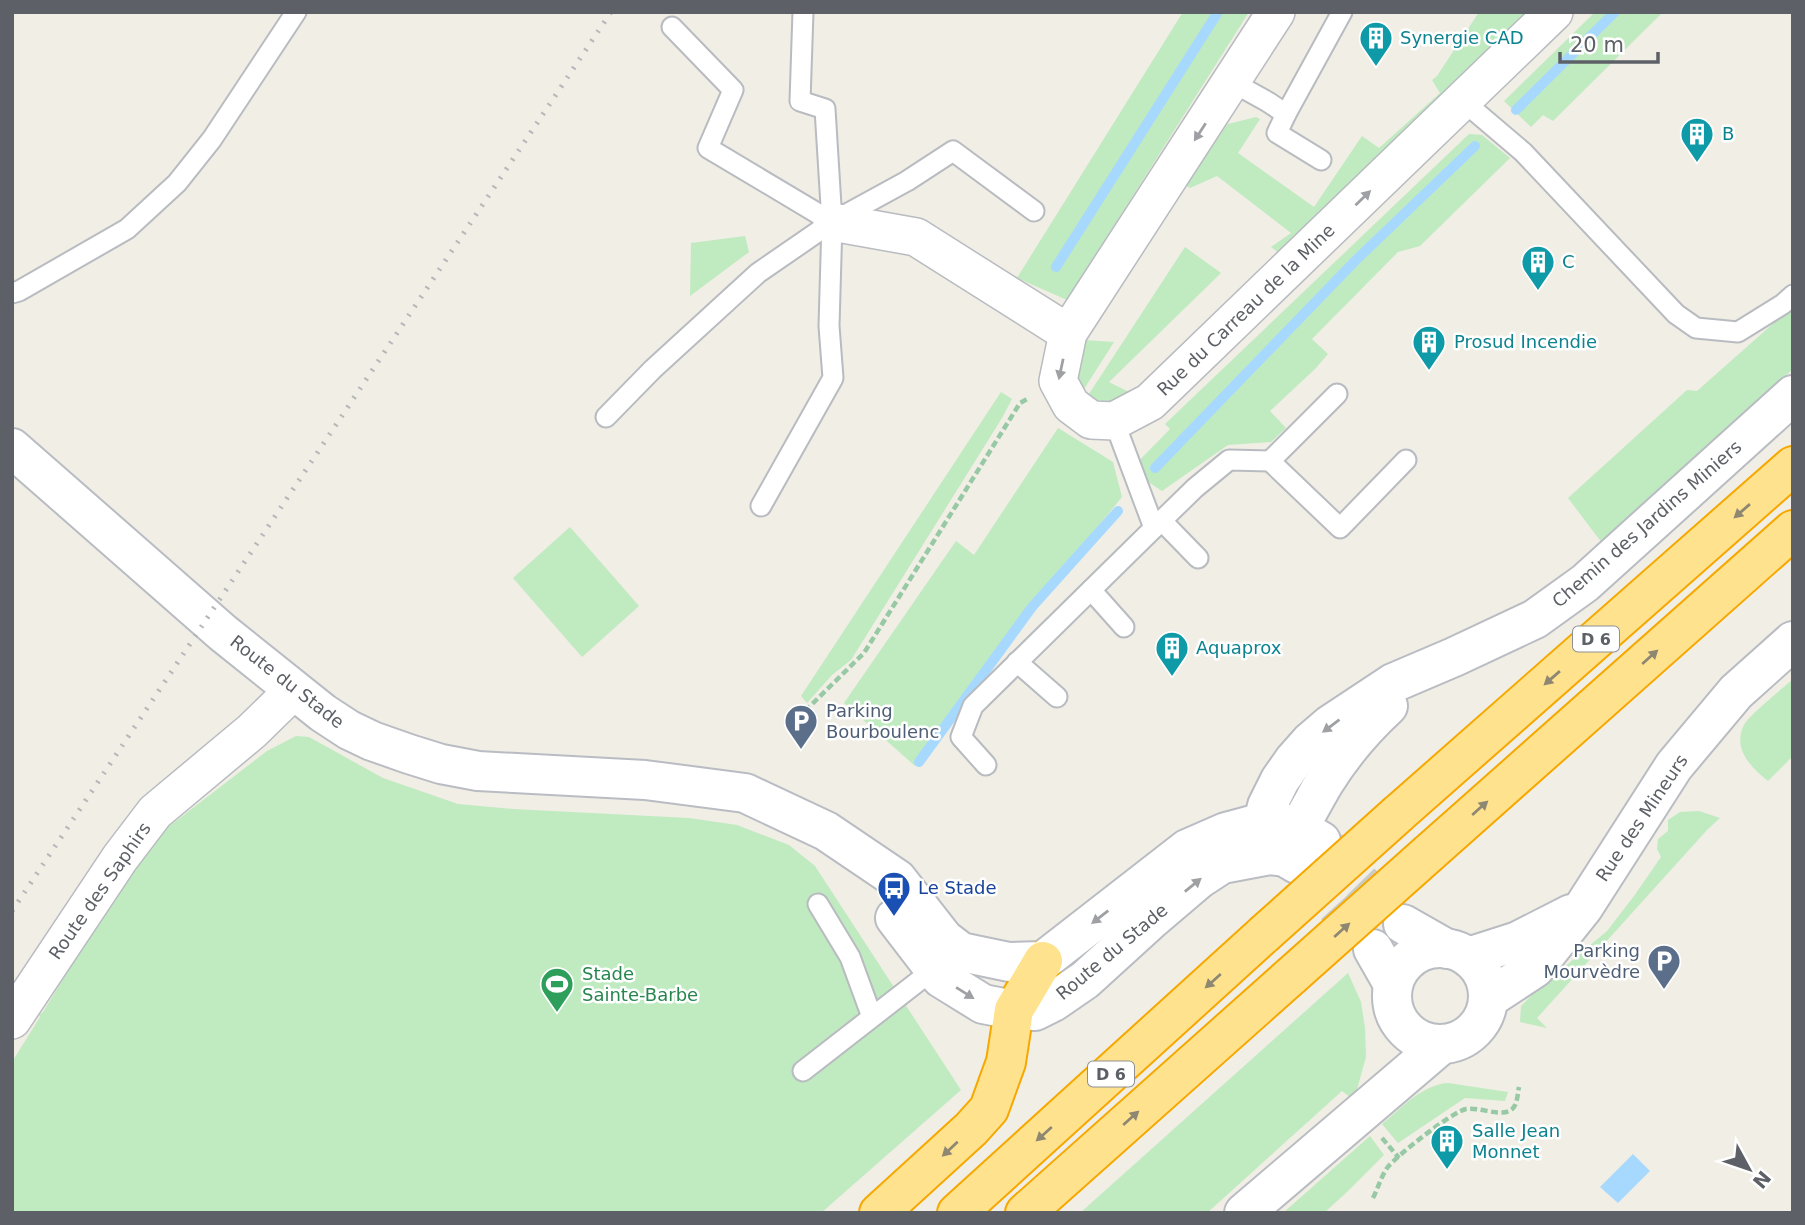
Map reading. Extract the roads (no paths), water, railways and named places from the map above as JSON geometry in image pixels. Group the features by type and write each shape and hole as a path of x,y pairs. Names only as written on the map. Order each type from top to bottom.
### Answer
{"highway":[{"name":"D 6","path":"957,1213 1399,813 1793,466"},
{"name":"D 6","path":"1025,1213 1793,530"},
{"path":"879,1213 971,1129 989,1109 1006,1062 1014,1010 1043,961"}],"street":[{"path":"1114,421 1091,420 1071,405 1058,382 1068,333 1276,12"},
{"name":"Rue du Carreau de la Mine","path":"1114,421 1150,402 1554,12"},
{"path":"832,222 916,237 1068,333"},
{"name":"Chemin des Jardins Miniers","path":"1290,842 1267,806 1280,780 1310,742 1331,724 1393,683 1535,619 1586,583 1793,395"},
{"name":"Route du Stade","path":"12,448 223,633 323,713 349,730 396,750 440,764 478,771 645,780 746,793 826,831 946,959 941,978 983,1004 1035,1011 1053,1002 1085,980 1152,919 1222,864 1290,842"},
{"name":"Rue des Mineurs","path":"1488,999 1535,968 1583,908 1674,766 1736,692 1793,641"},
{"name":"Route des Saphirs","path":"12,1020 120,858 155,812 252,731 294,690"},
{"name":"Route du Stade","path":"1043,961 1187,849 1226,832 1290,842"},
{"path":"1360,1114 1385,1059 1398,971 1408,960 1433,948 1458,953 1518,941 1583,908"},
{"path":"1373,949 1393,994 1396,1017 1404,1029 1415,1038 1428,1043 1458,1041 1470,1034 1479,1025 1488,999 1486,984 1479,969 1458,953 1403,924"},
{"path":"946,959 961,952 1009,962 1043,961"},
{"path":"1244,1213 1442,1044"}],"lane":[{"path":"12,293 127,229 177,183 212,139 296,12"},
{"path":"761,506 833,378 829,326 832,222 825,109 800,101 803,12"},
{"path":"1321,160 1277,133 1342,12"},
{"path":"672,27 733,90 708,148 832,222"},
{"path":"1232,82 1286,114"},
{"path":"1463,101 1523,152 1676,314 1696,328 1738,332 1793,295"},
{"path":"607,417 653,369 758,273 832,222 907,181 953,151 1034,211"},
{"path":"1270,461 1338,394"},
{"path":"1114,421 1158,525 1198,558"},
{"path":"986,765 961,737 973,706 1195,488 1229,460 1270,461 1340,528 1406,460"},
{"path":"1091,590 1124,627"},
{"path":"1017,662 1057,697"},
{"path":"818,904 850,957 872,1017"},
{"path":"803,1071 946,959"}],"water":[{"path":"1633,1154 1650,1171 1618,1203 1600,1187"}],"waterway":[{"path":"1056,267 1218,12"},
{"path":"1516,110 1615,12"},
{"path":"1155,468 1356,260 1475,146"},
{"path":"919,762 1032,607 1118,511"}],"tunnel":[{"path":"1321,841 1401,923"},
{"path":"1297,864 1373,948"}],"railway":[{"path":"12,911 611,12"}],"place":[{"name":"Synergie CAD","path":"1376,68"},
{"name":"B","path":"1697,164"},
{"name":"C","path":"1538,292"},
{"name":"Prosud Incendie","path":"1429,372"},
{"name":"Aquaprox","path":"1172,678"},
{"name":"Parking Bourboulenc","path":"801,751"},
{"name":"Le Stade","path":"894,918"},
{"name":"Parking Mourvèdre","path":"1664,991"},
{"name":"Stade Sainte-Barbe","path":"557,1014"},
{"name":"Salle Jean Monnet","path":"1447,1171"}]}
